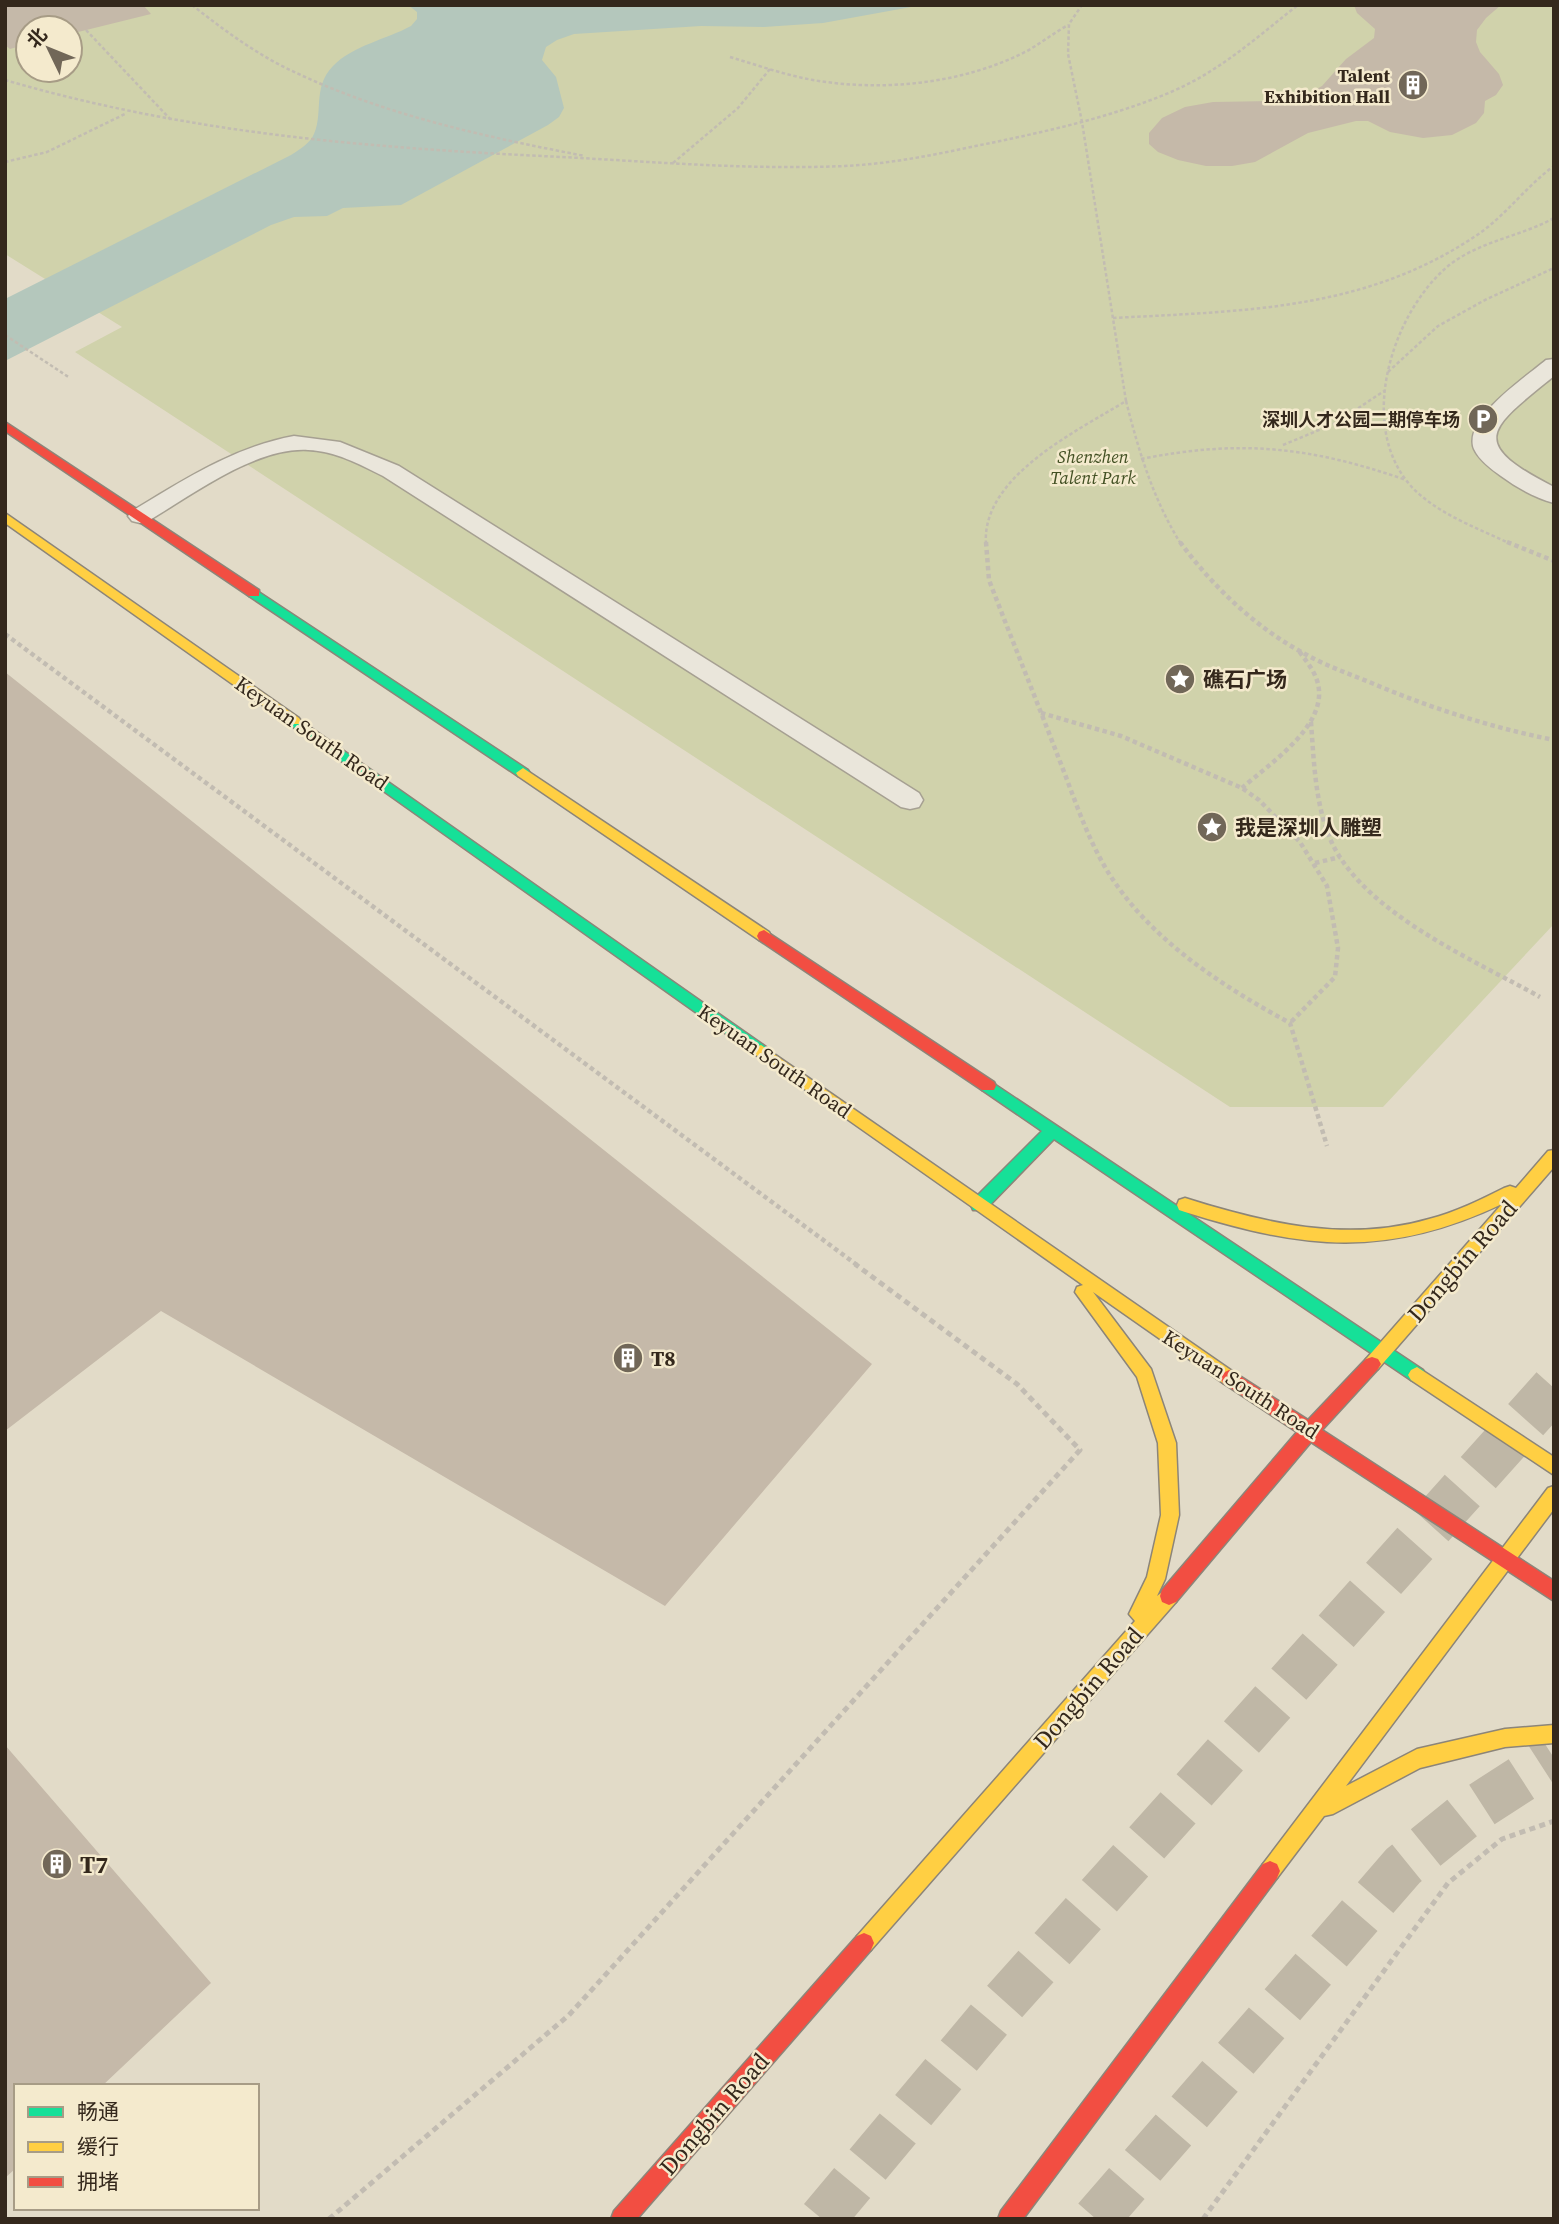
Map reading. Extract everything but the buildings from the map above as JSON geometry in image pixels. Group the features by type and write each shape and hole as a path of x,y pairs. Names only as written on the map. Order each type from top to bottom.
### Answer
{"main road":[{"path":"5,425 1554,1467"},
{"name":"Keyuan South Road","path":"5,517 979,1205 1204,1361 1311,1429 1554,1592"},
{"path":"979,1205 1053,1130"},
{"name":"Dongbin Road","path":"622,2219 1256,1497 1311,1429 1383,1352 1554,1156"},
{"path":"1136,1186 1210,1214 1286,1233 1357,1239 1424,1232 1482,1211 1538,1174"},
{"path":"1055,1257 1107,1321 1145,1374 1167,1443 1170,1515 1156,1579 1119,1653"},
{"path":"1009,2219 1554,1494"},
{"path":"1315,1813 1417,1759 1505,1738 1554,1734"}],"lane":[{"path":"1554,365 1495,414 1482,436 1483,447 1492,461 1520,481 1554,496"},
{"path":"140,516 255,452 295,442 361,456 391,471 909,800"}],"path":[{"path":"192,5 233,37 312,78 384,108 531,146 604,159"},
{"path":"730,57 813,80 865,85 926,82 974,73 1024,53 1069,24 1082,5"},
{"path":"5,80 125,113 260,133 509,156 672,163 847,166 948,152 1028,136 1139,105 1182,88 1221,66 1254,43 1298,5"},
{"path":"1069,24 1068,54 1082,122 1126,401 1151,490 1170,528 1209,577 1254,618 1299,651 1435,710 1516,733 1554,740"},
{"path":"86,30 172,121"},
{"path":"672,163 728,117 760,84 770,69"},
{"path":"5,162 47,152 125,113"},
{"path":"1113,318 1295,306 1363,292 1418,270 1474,238 1554,166"},
{"path":"1554,218 1539,227 1471,250 1450,264 1418,299 1399,336 1384,391 1386,436 1406,480 1423,497 1440,508 1502,540 1554,561"},
{"path":"1388,372 1438,326 1485,300 1554,268"},
{"path":"5,335 70,378"},
{"path":"1141,459 1197,449 1279,446 1310,438 1360,411 1384,391"},
{"path":"1126,401 1043,452 1000,495 985,528 989,580 1082,817 1105,867 1138,911 1184,955 1238,995 1290,1023 1327,1146"},
{"path":"1279,446 1342,459 1406,480"},
{"path":"5,634 1017,1384 1080,1450 569,2015 329,2219"},
{"path":"1242,788 1301,735 1318,708 1319,688 1312,670 1299,651"},
{"path":"1041,713 1121,736 1242,788 1259,800 1300,842 1327,886 1338,962 1335,976 1290,1023"},
{"path":"1311,722 1318,790 1329,832 1340,857 1362,884 1390,908 1540,997"},
{"path":"1315,863 1340,857"},
{"path":"1203,2219 1448,1883 1502,1839 1554,1821"}],"green space":[{"name":"Shenzhen Talent Park","path":"5,5 1554,5 1554,924 1383,1107 1230,1107 75,352 122,327 5,254"}],"shaded area":[{"path":"408,5 922,5 823,23 764,27 701,26 574,34 557,40 546,47 542,60 556,77 564,108 559,117 548,125 401,205 343,208 327,216 294,217 271,225 5,361 5,299 302,148 312,138 316,129 320,93 326,75 350,53 411,26 417,19 417,12"}],"tunnel":[{"path":"822,2219 997,2010 1554,1388"},
{"path":"1096,2219 1403,1866 1467,1814 1554,1758"}],"traffic: fast":[{"path":"254,593 523,773"},
{"path":"294,721 761,1051"},
{"path":"988,1086 1417,1375"},
{"path":"979,1205 1053,1130"}],"traffic: slow":[{"path":"5,517 294,721"},
{"path":"523,773 764,936"},
{"path":"761,1051 1229,1378"},
{"path":"1372,1364 1554,1156"},
{"path":"1185,1205 1270,1229 1349,1237 1388,1235 1428,1227 1468,1213 1510,1193"},
{"path":"1083,1292 1145,1374 1167,1443 1170,1515 1156,1579 1138,1614"},
{"path":"1417,1375 1554,1467"},
{"path":"1270,1871 1554,1494"},
{"path":"864,1943 1169,1596"},
{"path":"1326,1807 1417,1759 1505,1738 1554,1734"}],"traffic: jam":[{"path":"5,425 254,593"},
{"path":"764,936 988,1086"},
{"path":"1169,1596 1311,1429 1372,1364"},
{"path":"1229,1378 1554,1592"},
{"path":"1009,2219 1270,1871"},
{"path":"622,2219 864,1943"}],"place":[{"name":"Talent Exhibition Hall","path":"1413,85"},
{"name":"深圳人才公园二期停车场","path":"1483,419"},
{"name":"礁石广场","path":"1180,679"},
{"name":"我是深圳人雕塑","path":"1212,827"},
{"name":"T8","path":"628,1358"},
{"name":"T7","path":"57,1864"}]}
